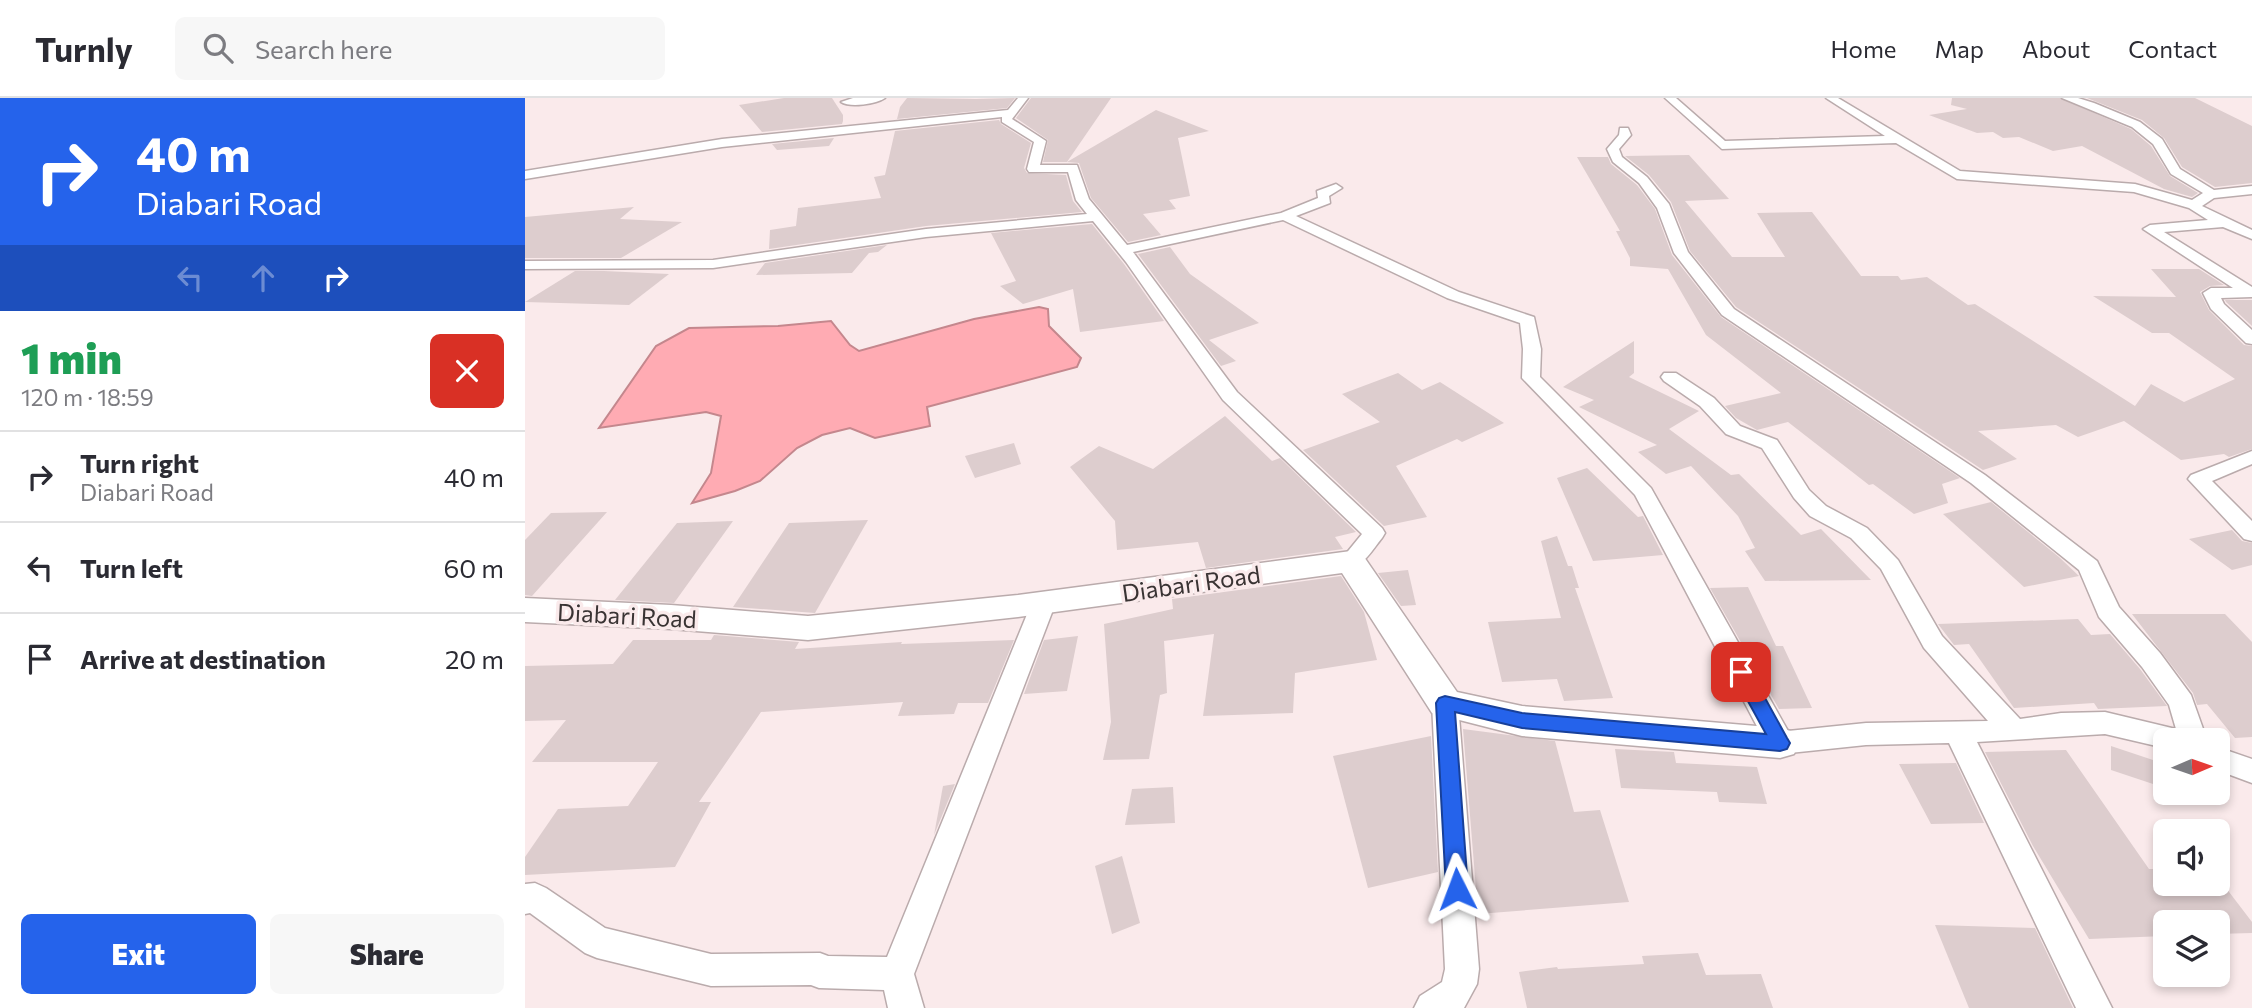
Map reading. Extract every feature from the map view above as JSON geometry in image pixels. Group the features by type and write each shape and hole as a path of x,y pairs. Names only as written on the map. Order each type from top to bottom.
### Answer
{"street":[{"path":"846,102 880,98"},
{"path":"1023,98 1006,120 1040,141 1033,169 1073,168 1083,200 1230,396 1374,533 1351,561 1445,703 1462,968 1461,986 1450,999 1432,1008"},
{"path":"1670,98 1722,145 1900,139"},
{"path":"1831,98 1957,175 2135,188 2195,205 2201,212 2252,235"},
{"path":"2067,98 2122,117 2142,130 2156,140 2171,166 2182,176 2205,186 2211,194"},
{"path":"525,175 722,143 1011,113"},
{"path":"1624,130 1625,135 1613,149 1617,159 1643,180 1664,207 1681,253 1728,312 1978,479 2089,566 2108,611 2151,660 2182,702 2190,728"},
{"path":"1123,250 1286,216 1325,200 1322,194 1335,188"},
{"path":"2195,205 2211,194 2252,190"},
{"path":"1286,216 1453,295 1528,320 1532,349 1531,378 1644,492 1780,743"},
{"path":"525,265 713,264 926,233 1097,217"},
{"path":"2223,223 2150,229 2251,293 2211,293 2217,306 2252,339"},
{"path":"1670,377 1707,402 1733,430 1770,444 1801,494 1818,511 1859,533 1890,565 1933,642 2014,731"},
{"path":"2252,457 2198,479 2252,534"},
{"name":"Diabari Road","path":"525,610 671,617 808,628 1044,602 1351,561"},
{"path":"905,1008 897,974 1044,602"},
{"path":"1445,703 1522,720 1780,743 1865,734 2014,731 2061,724 2105,723 2153,735"},
{"path":"1958,732 2094,1008"},
{"path":"2230,763 2252,771"},
{"path":"525,899 535,898 597,942 711,971 820,969 819,972 897,974"}],"shaded area":[{"path":"1039,307 1048,309 1049,326 1081,358 1077,367 927,407 930,426 875,438 850,428 822,435 797,448 760,481 692,503 711,473 721,416 706,412 599,428 656,346 689,328 778,326 831,321 850,345 859,351 974,319"}],"building":[{"path":"784,98 832,98 843,115 842,124 762,132 739,105"},
{"path":"907,98 1015,98 1007,108 897,119 900,107"},
{"path":"1031,98 1111,98 1067,162 1043,162 1048,140 1016,118"},
{"path":"1952,98 2060,98 2131,129 2151,146 2170,176 2198,193 2192,197 2164,189 2082,146 2053,151 2019,137 2003,138 1993,132 1977,133 1929,115 1967,109 1951,105"},
{"path":"2087,98 2195,98 2252,126 2252,183 2215,187 2182,167 2164,138 2142,120"},
{"path":"1156,110 1209,131 1178,138 1190,196 1169,200 1176,209 1143,214 1161,235 1128,242 1091,198 1079,163 1067,162"},
{"path":"999,120 1031,143 1024,168 1027,173 1066,175 1073,201 1082,212 926,226 769,249 770,230 796,226 798,208 881,198 874,177 885,175 895,131"},
{"path":"834,138 829,146 777,150 772,144"},
{"path":"1689,155 1729,199 1685,201 1732,257 1785,257 1757,213 1812,212 1861,276 1898,276 1901,280 1927,277 1968,305 1975,304 2135,406 2151,384 2184,402 2235,379 2169,333 2152,333 2093,296 2176,297 2151,269 2199,269 2224,285 2210,286 2200,292 2209,310 2244,345 2252,346 2252,449 2229,457 2224,454 2181,460 2124,421 2078,437 2056,425 1978,431 2017,459 1983,470 1736,307 1690,251 1671,202 1649,175 1625,156"},
{"path":"1577,157 1608,157 1611,164 1637,185 1655,209 1672,255 1721,317 1960,478 1942,484 1948,503 1914,514 1873,484 1869,485 1788,422 1757,430 1736,418 1725,406 1781,393 1706,335 1668,269 1630,266 1630,258 1616,231 1620,231"},
{"path":"634,207 620,219 682,222 621,258 525,258 525,217"},
{"path":"1092,224 1164,321 1080,332 1073,289 1023,304 1000,286 1016,281 991,233"},
{"path":"887,245 878,252 869,253 852,273 756,275 765,263"},
{"path":"1170,247 1190,274 1259,323 1209,340 1236,361 1221,366 1138,254"},
{"path":"575,271 669,274 629,305 525,302"},
{"path":"2225,300 2252,300 2252,326 2226,302"},
{"path":"1634,341 1634,373 1629,377 1699,411 1669,429 1731,475 1739,474 1801,535 1821,529 1871,580 1765,581 1745,551 1755,548 1738,516 1691,466 1666,474 1638,452 1657,445 1579,407 1594,400 1563,387"},
{"path":"1398,373 1422,390 1440,382 1504,423 1462,442 1457,439 1396,466 1427,517 1384,526 1303,450 1380,422 1342,394"},
{"path":"1225,416 1272,461 1280,458 1356,532 1335,537 1343,549 1206,568 1198,542 1117,550 1115,521 1070,467 1099,446 1153,469"},
{"path":"1014,443 1021,464 975,478 965,456"},
{"path":"1587,468 1638,517 1643,516 1663,555 1593,561 1557,478"},
{"path":"1991,502 2079,576 2024,587 1943,514"},
{"path":"607,512 532,596 525,595 525,540 551,513"},
{"path":"868,520 815,613 733,607 789,523"},
{"path":"733,521 674,603 615,600 677,523"},
{"path":"2232,530 2242,541 2252,543 2252,565 2232,570 2189,539"},
{"path":"1557,536 1568,566 1572,566 1579,588 1575,588 1613,698 1564,701 1557,679 1502,682 1488,622 1561,618 1541,541"},
{"path":"1408,570 1416,605 1401,606 1378,573"},
{"path":"1341,576 1364,612 1377,660 1295,673 1293,713 1203,716 1214,634 1164,641 1167,693 1160,695 1149,759 1103,760 1111,722 1104,624 1173,609 1172,599"},
{"path":"1748,587 1776,646 1783,646 1812,708 1779,709 1710,588"},
{"path":"2132,614 2225,614 2252,642 2252,737 2235,738 2230,728 2227,728 2207,704 2197,705 2193,693"},
{"path":"2078,619 2091,635 2110,634 2167,706 2098,709 2094,703 2014,708 1969,644 1954,645 1938,624"},
{"path":"714,635 799,642 795,649 902,642 901,644 1014,640 988,703 958,703 954,714 898,716 903,702 761,712 699,802 711,802 675,867 525,875 525,857 558,809 628,806 658,762 532,762 566,720 525,721 525,666 613,664 633,640 711,640"},
{"path":"1078,636 1067,691 1024,694 1044,640"},
{"path":"1463,729 1555,741 1574,812 1600,810 1629,902 1478,914"},
{"path":"1431,736 1438,872 1368,888 1333,756"},
{"path":"2111,746 2153,760 2153,784 2111,770"},
{"path":"1615,749 1674,752 1676,763 1757,767 1767,804 1719,802 1717,792 1621,788"},
{"path":"2066,750 2149,869 2153,869 2153,896 2230,896 2230,893 2252,922 2252,933 2230,934 2230,910 2153,910 2153,936 2089,939 2033,846 1985,752"},
{"path":"1956,763 1984,823 1931,824 1899,764"},
{"path":"955,784 934,835 943,786"},
{"path":"1173,787 1175,823 1125,825 1132,789"},
{"path":"1122,856 1140,923 1112,934 1095,866"},
{"path":"1935,925 2035,928 2073,1008 1969,1008"},
{"path":"1698,953 1706,975 1761,974 1773,1008 1527,1008 1519,972 1557,967 1644,964 1642,956"}],"route":[{"path":"1457,889 1445,703 1522,720 1780,743 1741,672"}]}
